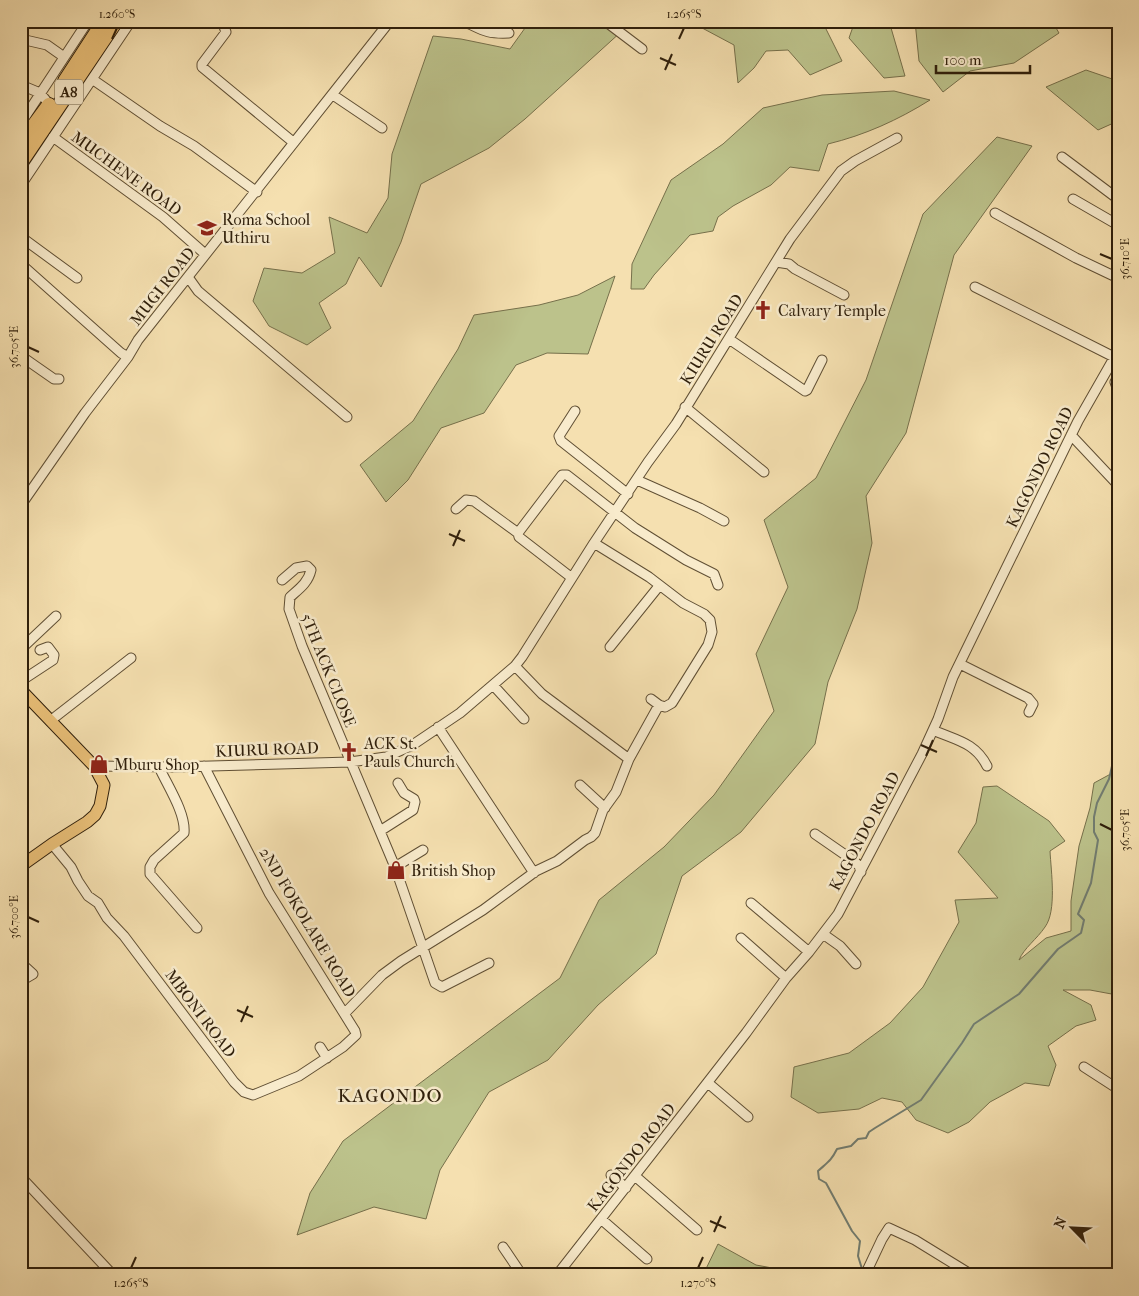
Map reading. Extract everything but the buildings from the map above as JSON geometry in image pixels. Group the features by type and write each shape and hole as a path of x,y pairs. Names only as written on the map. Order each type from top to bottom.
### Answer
{"highway":[{"name":"A8","path":"21,144 104,21"},
{"name":"A8","path":"21,162 116,21"}],"main road":[{"path":"21,866 88,822 100,806 104,785 94,766 23,695"}],"street":[{"path":"21,123 88,21"},
{"path":"21,185 132,21"},
{"path":"222,21 226,32 202,64 202,67 294,142"},
{"name":"MUGI ROAD","path":"21,505 128,357 138,340 205,254 257,192 390,21"},
{"path":"463,21 482,31 509,33"},
{"path":"605,21 642,49"},
{"path":"21,39 47,45 64,57"},
{"path":"92,79 160,126 194,146 257,192"},
{"path":"21,85 40,93 49,104"},
{"path":"333,95 382,128"},
{"name":"MUCHENE ROAD","path":"53,137 163,217 205,254"},
{"name":"KIURU ROAD","path":"94,766 159,767 350,762 386,757 400,752 460,713 515,666 594,543 686,407 790,239 841,171 855,161 897,138"},
{"path":"1062,157 1118,199"},
{"path":"1073,199 1118,225"},
{"path":"995,213 1076,258 1118,278"},
{"path":"21,237 77,278"},
{"path":"776,262 789,264 844,295"},
{"path":"21,264 121,353 128,357"},
{"path":"188,277 198,291 348,417"},
{"path":"976,287 1116,354 1118,369"},
{"path":"729,339 805,392 822,360"},
{"name":"KAGONDO ROAD","path":"557,1275 708,1083 786,978 838,914 933,730 960,664 1071,435 1116,354"},
{"path":"21,356 54,379 59,380"},
{"path":"1118,377 1115,382 1118,390"},
{"path":"686,407 764,472"},
{"path":"575,411 559,436 561,441 628,494"},
{"path":"1071,435 1118,485"},
{"path":"518,534 562,475 567,475 635,528 679,556 714,574 718,585"},
{"path":"637,480 700,508 724,521"},
{"path":"456,509 466,500 474,501 572,578"},
{"path":"594,543 683,603 704,614 710,620 712,636 708,645 672,703 665,707 651,699"},
{"name":"5TH ACK CLOSE","path":"282,580 296,568 307,566 311,570 309,577 302,587 290,597 289,609 302,646 350,762"},
{"path":"610,647 659,586"},
{"path":"21,649 56,616"},
{"path":"21,681 53,660 54,656 48,647 40,650"},
{"path":"50,720 131,658"},
{"path":"960,664 1028,698 1033,704 1029,712"},
{"path":"515,666 542,694 627,758"},
{"path":"493,685 524,719"},
{"path":"345,1013 382,975 423,946 483,910 534,873 557,861 591,837 595,833 605,808 616,792 627,758 659,705"},
{"path":"438,728 534,873"},
{"path":"933,730 974,748 987,766"},
{"path":"350,762 395,868 435,983 442,987 489,963"},
{"name":"2ND FOKOLARE ROAD","path":"204,766 269,893 355,1031 356,1035 353,1039"},
{"path":"159,767 185,826 184,833 154,860 150,867 150,874 197,928"},
{"path":"380,831 413,810 414,799 404,793 398,783"},
{"path":"580,785 605,808"},
{"path":"815,834 854,861 859,866 861,872"},
{"name":"MBONI ROAD","path":"52,844 71,867 88,896 98,903 107,918 124,936 234,1082 244,1092 254,1095 299,1076 353,1039"},
{"path":"395,868 423,850"},
{"path":"750,903 809,952"},
{"path":"822,934 844,949 856,964"},
{"path":"741,938 786,978"},
{"path":"21,963 33,974 21,981"},
{"path":"320,1047 327,1058"},
{"path":"1084,1067 1118,1089"},
{"path":"708,1083 748,1118"},
{"path":"611,1175 626,1188"},
{"path":"635,1176 697,1230"},
{"path":"21,1177 113,1275"},
{"path":"601,1219 647,1259"},
{"path":"865,1275 889,1228 915,1240 972,1275"},
{"path":"503,1247 522,1275"}],"green space":[{"path":"530,21 633,21 525,119 489,148 421,184 401,242 381,287 359,257 346,284 319,303 331,328 307,345 269,326 253,301 264,268 302,273 335,253 329,217 367,233 388,198 392,154 433,36 461,39 510,49"},
{"path":"689,21 822,21 842,61 810,75 788,50 766,51 754,68 738,83 734,45"},
{"path":"855,21 889,21 905,76 884,78 849,38"},
{"path":"915,21 1052,21 1059,33 1014,63 970,71 943,92 919,61"},
{"path":"1086,70 1118,81 1118,121 1098,130 1046,87"},
{"path":"894,91 930,100 881,126 828,144 819,171 790,167 771,185 733,206 718,217 713,231 690,235 644,289 631,289 632,264 671,180 723,144 763,108 822,95"},
{"path":"997,137 1032,146 954,255 906,433 866,496 872,543 857,609 828,682 815,744 741,832 682,876 656,954 598,1005 548,1060 489,1092 440,1170 426,1219 374,1207 297,1235 310,1193 343,1141 560,978 599,900 664,847 714,795 774,711 756,654 788,587 764,520 816,478 866,380 923,214"},
{"path":"615,276 588,354 547,353 516,365 484,413 441,428 408,480 386,502 360,465 413,421 458,349 474,315 539,305 578,295"},
{"path":"1118,770 1118,992 1117,995 1090,990 1063,990 1091,1005 1096,1020 1076,1026 1048,1046 1056,1065 1049,1086 1025,1083 990,1102 969,1122 948,1133 916,1120 902,1102 882,1098 859,1109 818,1113 791,1097 794,1067 849,1053 890,1023 923,987 959,922 955,900 998,898 958,852 976,823 983,787 997,786 1049,821 1065,841 1050,851 1052,901 1049,920 1019,960 1046,938 1071,931 1071,901 1079,846 1090,808 1094,783"},
{"path":"718,1244 756,1265 810,1275 703,1275"}],"waterway":[{"path":"863,1272 858,1256 860,1241 852,1231 826,1183 819,1179 818,1171 831,1159 837,1149 851,1146 858,1139 866,1138 869,1132 921,1100 974,1024 1019,994 1058,949 1081,933 1084,920 1078,914 1091,883 1098,840 1094,832 1094,817 1097,803 1109,779 1112,766 1118,757"}],"place":[{"name":"Roma School Uthiru","path":"207,228"},
{"name":"Calvary Temple","path":"763,310"},
{"name":"ACK St. Pauls Church","path":"349,752"},
{"name":"Mburu Shop","path":"99,764"},
{"name":"British Shop","path":"396,870"}],"district":[{"name":"KAGONDO","path":"390,1095"}]}
